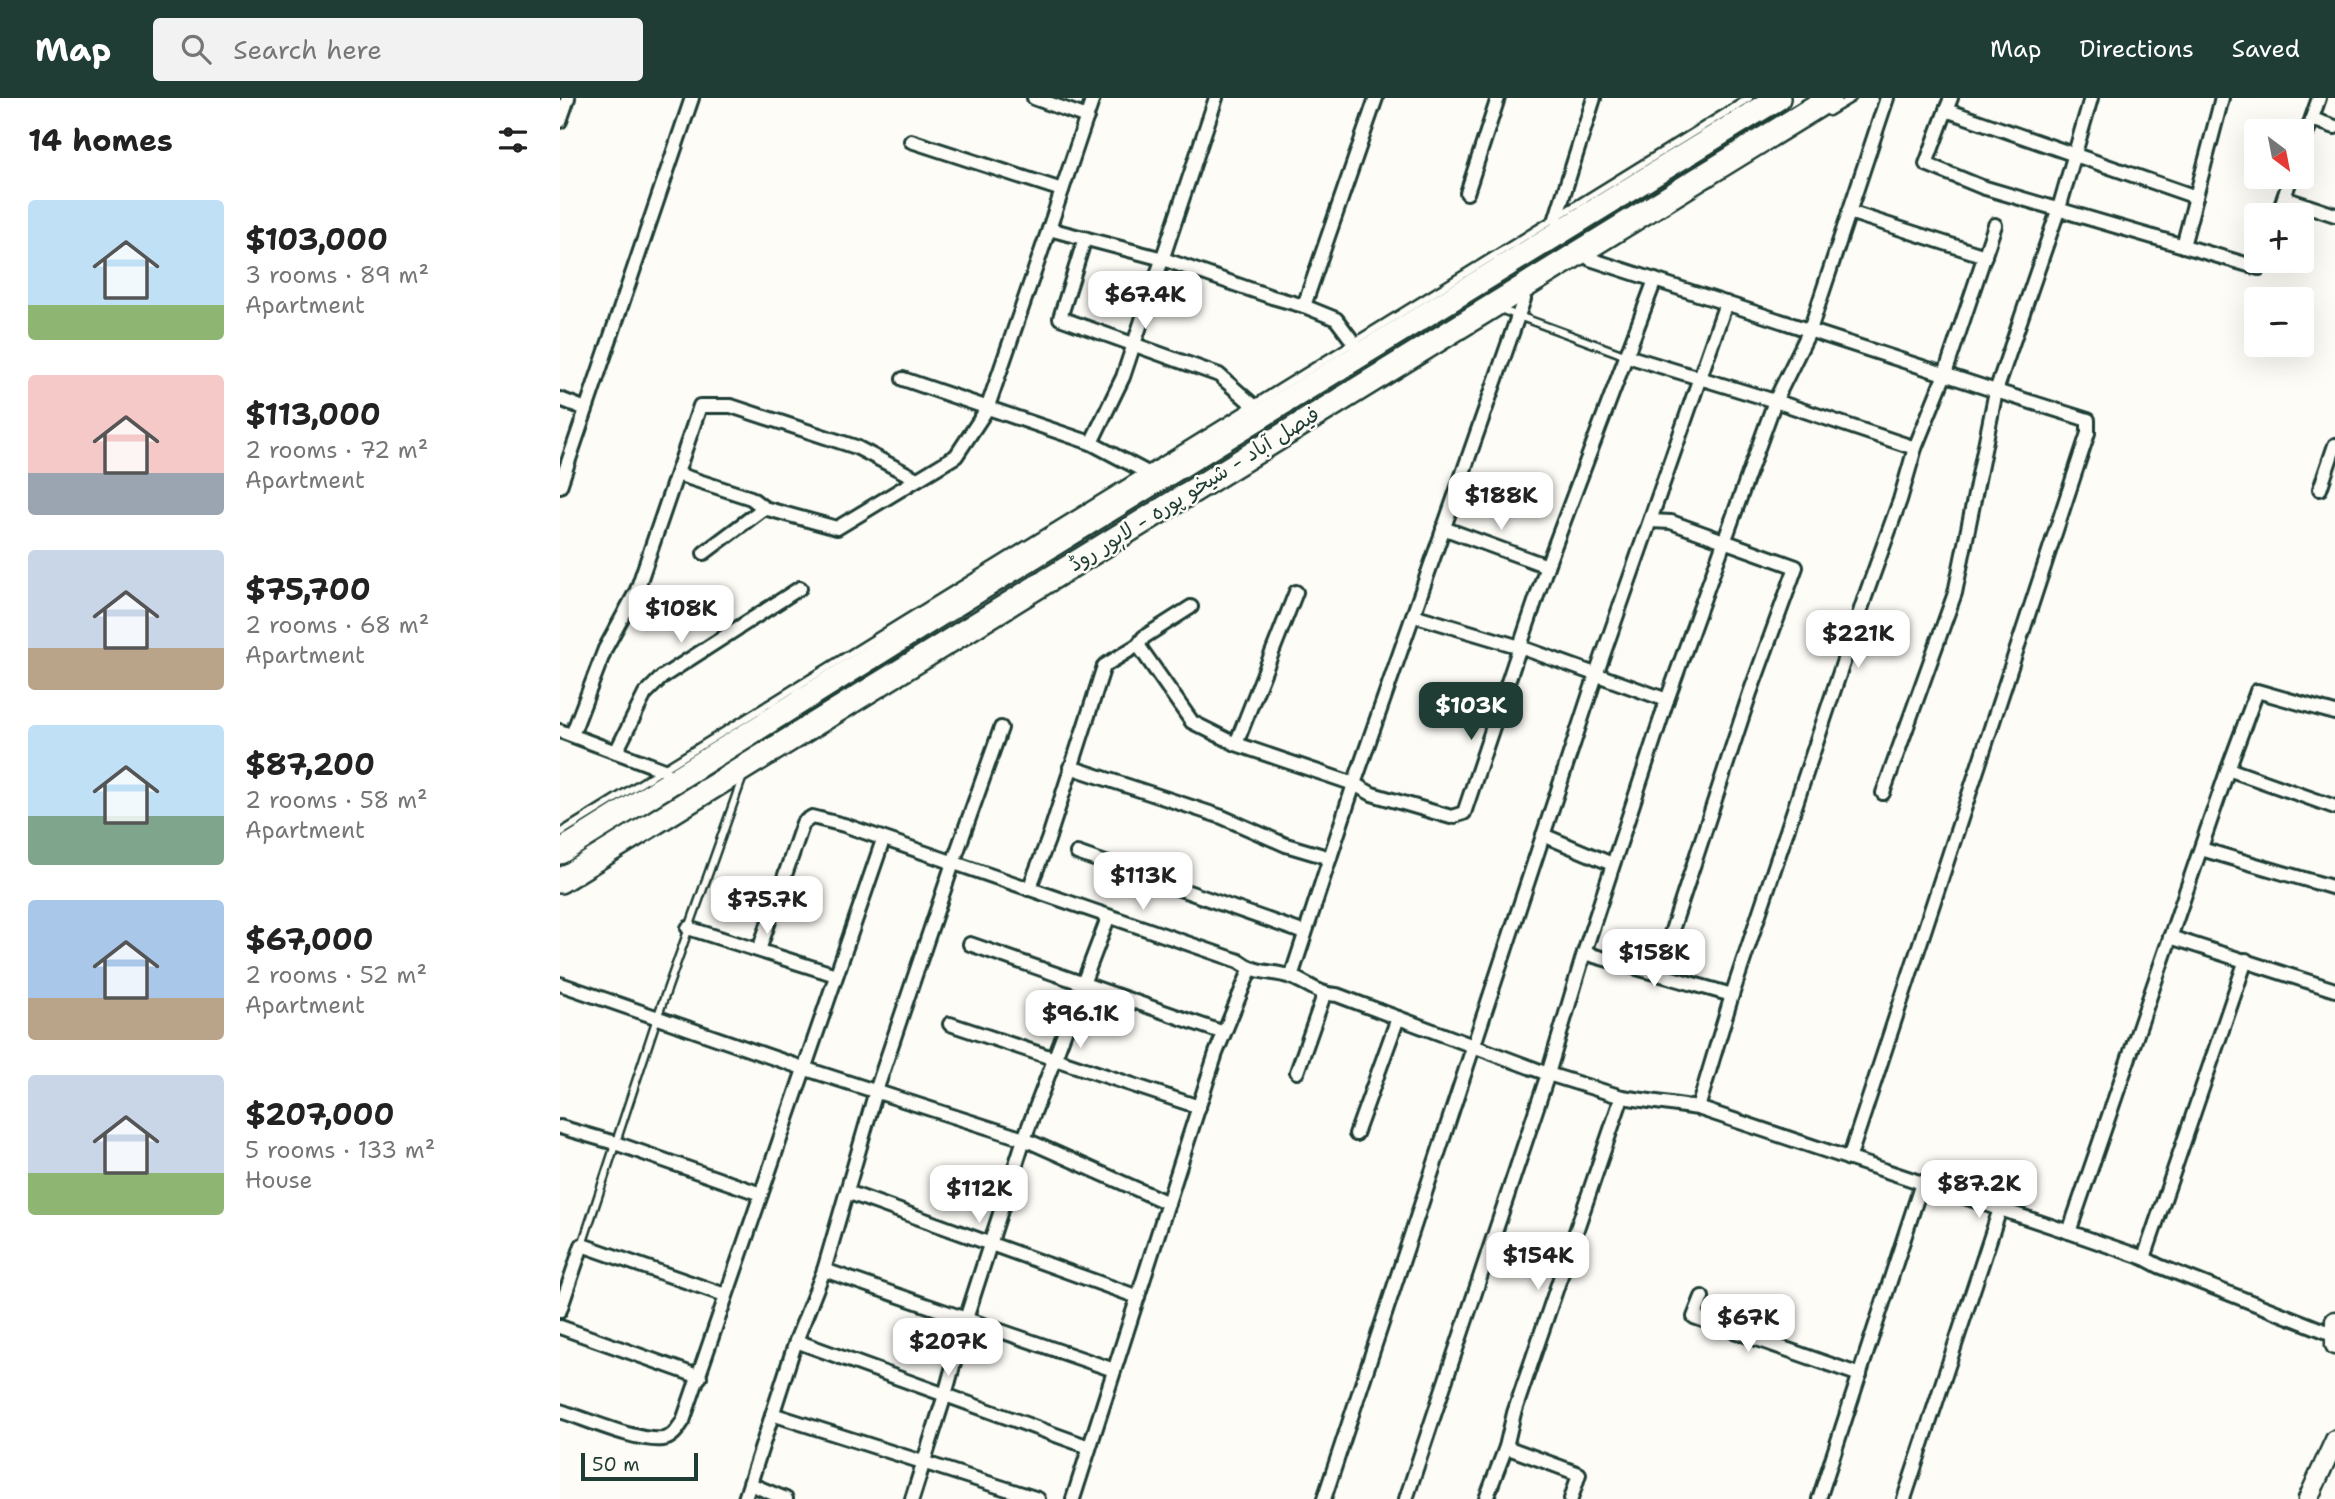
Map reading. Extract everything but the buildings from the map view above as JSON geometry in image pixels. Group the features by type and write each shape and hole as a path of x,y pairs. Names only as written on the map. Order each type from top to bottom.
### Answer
{"highway":[{"name":"فیصل آباد - شیخو پورہ - لاہور روڈ","path":"560,852 964,599 1778,98"},
{"name":"فیصل آباد - شیخو پورہ - لاہور روڈ","path":"560,881 1830,98"}],"street":[{"path":"560,121 568,98"},
{"path":"560,486 692,98"},
{"path":"1034,98 1087,117"},
{"path":"677,474 751,498 764,508 837,528 956,456 987,409 1093,98"},
{"path":"1091,443 1123,377 1216,98"},
{"path":"1304,306 1376,98"},
{"path":"1467,192 1498,98"},
{"path":"1556,218 1594,98"},
{"path":"1406,1499 1548,1074 1612,864 1667,700 1775,401 1810,330 1886,98"},
{"path":"1883,793 1955,593 1996,391 2058,209 2091,98"},
{"path":"2183,246 2222,98"},
{"path":"2312,119 2319,98"},
{"path":"2196,197 2075,155 1949,104 1926,164 1982,187 2244,264"},
{"path":"2314,120 2335,127"},
{"path":"911,141 1062,190"},
{"path":"2282,203 2287,189"},
{"path":"2284,198 2335,215"},
{"path":"1849,212 1985,256"},
{"path":"1698,1108 1732,995 1900,500 1915,448 1945,374 1996,225"},
{"path":"1049,229 1163,259 1304,306 1336,320 1354,343"},
{"path":"1085,238 1060,318 1219,375 1253,405"},
{"path":"1590,259 2088,420 2088,433 1849,1159"},
{"path":"1138,645 1192,722 1236,744 1354,784 1372,794 1451,817 1464,813 1547,566 1656,280"},
{"path":"1291,977 1354,784 1443,528 1518,316 1530,296"},
{"path":"1324,1499 1596,675 1726,303"},
{"path":"1627,356 1775,401 1915,448"},
{"path":"903,379 1091,443 1146,471"},
{"path":"560,400 586,409"},
{"path":"664,770 566,733 604,649 637,590 700,406 731,406 856,447 917,479"},
{"path":"2319,489 2335,445"},
{"path":"704,552 764,508"},
{"path":"1651,521 1671,523 1796,567 1750,693 1658,973"},
{"path":"1443,528 1547,566"},
{"path":"616,751 645,694 663,677 800,588"},
{"path":"1236,744 1296,592"},
{"path":"1029,889 1048,840 1104,666 1191,607"},
{"path":"1413,615 1520,647 1667,700"},
{"path":"2069,1232 2257,691 2335,713"},
{"path":"745,1499 796,1341 824,1270 876,1091 1001,728"},
{"path":"1070,767 1222,817 1286,845 1330,858"},
{"path":"2228,769 2335,807"},
{"path":"759,950 803,823 812,817 845,825 1239,961 1250,970 1291,977 1324,995 1337,995 1548,1074 1622,1097 1698,1108 2069,1232 2144,1258 2335,1334"},
{"path":"1544,835 1612,864"},
{"path":"560,1411 641,1438 665,1439 674,1433 683,1421 883,840"},
{"path":"2201,849 2335,888"},
{"path":"1077,853 1305,933"},
{"path":"912,1499 1024,1139 1108,918"},
{"path":"688,928 836,975"},
{"path":"2170,937 2335,990"},
{"path":"970,944 1224,1032"},
{"path":"1584,953 1732,995"},
{"path":"2144,1258 2246,960"},
{"path":"1073,1499 1224,1032 1250,970"},
{"path":"560,984 803,1068 1024,1139 1168,1202"},
{"path":"1297,1072 1324,995"},
{"path":"1356,1135 1398,1018"},
{"path":"950,1024 1199,1107"},
{"path":"1486,1499 1506,1447 1514,1413 1622,1097"},
{"path":"560,1127 615,1143 761,1194"},
{"path":"1819,1499 1922,1183"},
{"path":"847,1192 1138,1297"},
{"path":"1904,1499 2000,1209"},
{"path":"560,1310 582,1245 725,1296"},
{"path":"824,1270 1114,1370"},
{"path":"1702,1297 1694,1317 1860,1375"},
{"path":"560,1327 699,1377"},
{"path":"796,1341 1090,1447"},
{"path":"772,1414 1038,1499"},
{"path":"2308,1499 2329,1471 2335,1440"},
{"path":"1506,1447 1579,1474 1571,1499"},
{"path":"750,1485 786,1499"}],"lane":[{"path":"560,832 1749,98"},
{"path":"1818,119 1852,98"},
{"path":"1493,318 1530,296"},
{"path":"1505,311 1627,356"},
{"path":"731,786 754,772"},
{"path":"582,1245 657,1018 742,779"}]}
